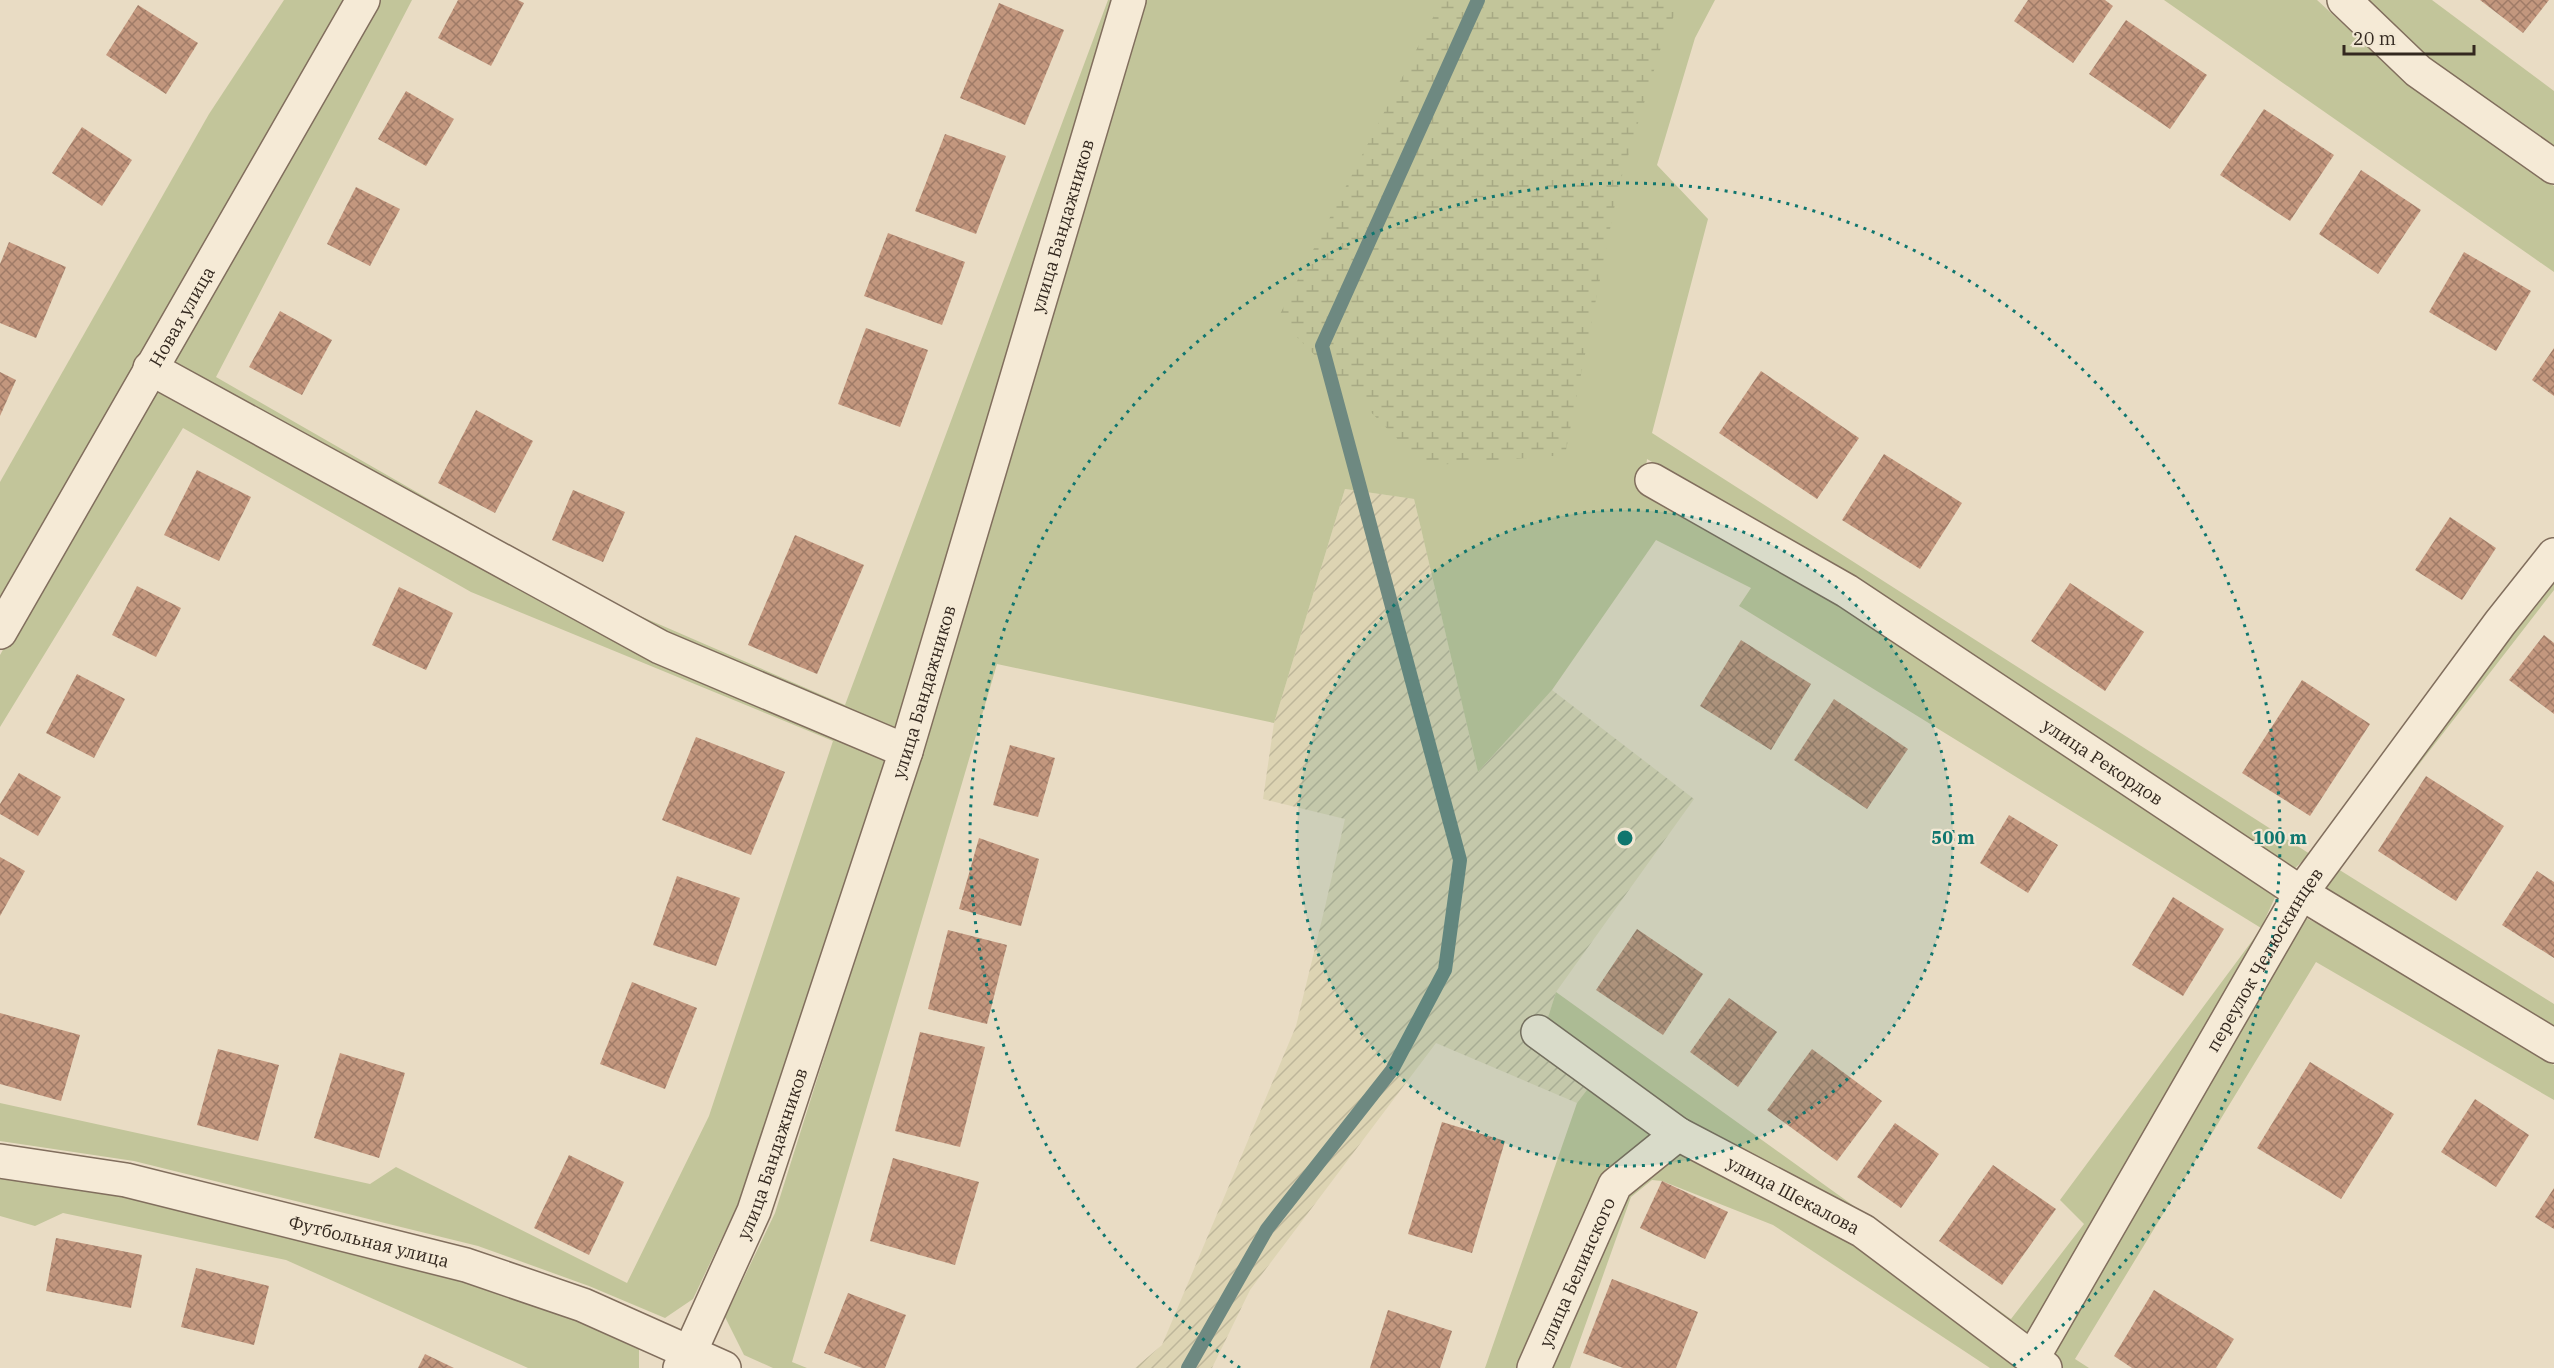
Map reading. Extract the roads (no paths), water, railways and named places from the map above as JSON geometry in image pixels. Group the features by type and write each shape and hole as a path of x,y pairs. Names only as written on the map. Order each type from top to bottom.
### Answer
{"street":[{"name":"Новая улица","path":"0,632 363,0"},
{"name":"улица Бандажников","path":"685,1360 754,1211 906,751 1129,0"},
{"path":"2344,0 2418,71 2554,167"},
{"path":"150,368 660,647 906,751"},
{"name":"улица Рекордов","path":"1652,480 1847,591 2301,893 2554,1046"},
{"name":"переулок Челюскинцев","path":"2039,1364 2301,893 2500,623 2554,555"},
{"name":"улица Шекалова","path":"1538,1032 1678,1134 1863,1231 2039,1364"},
{"name":"улица Белинского","path":"1534,1368 1615,1185 1678,1134"},
{"name":"Футбольная улица","path":"0,1161 126,1180 347,1233 466,1265 583,1305 685,1360 724,1368"}],"waterway":[{"path":"1188,1368 1267,1229 1392,1070 1445,970 1460,860 1322,346 1478,0"}]}
